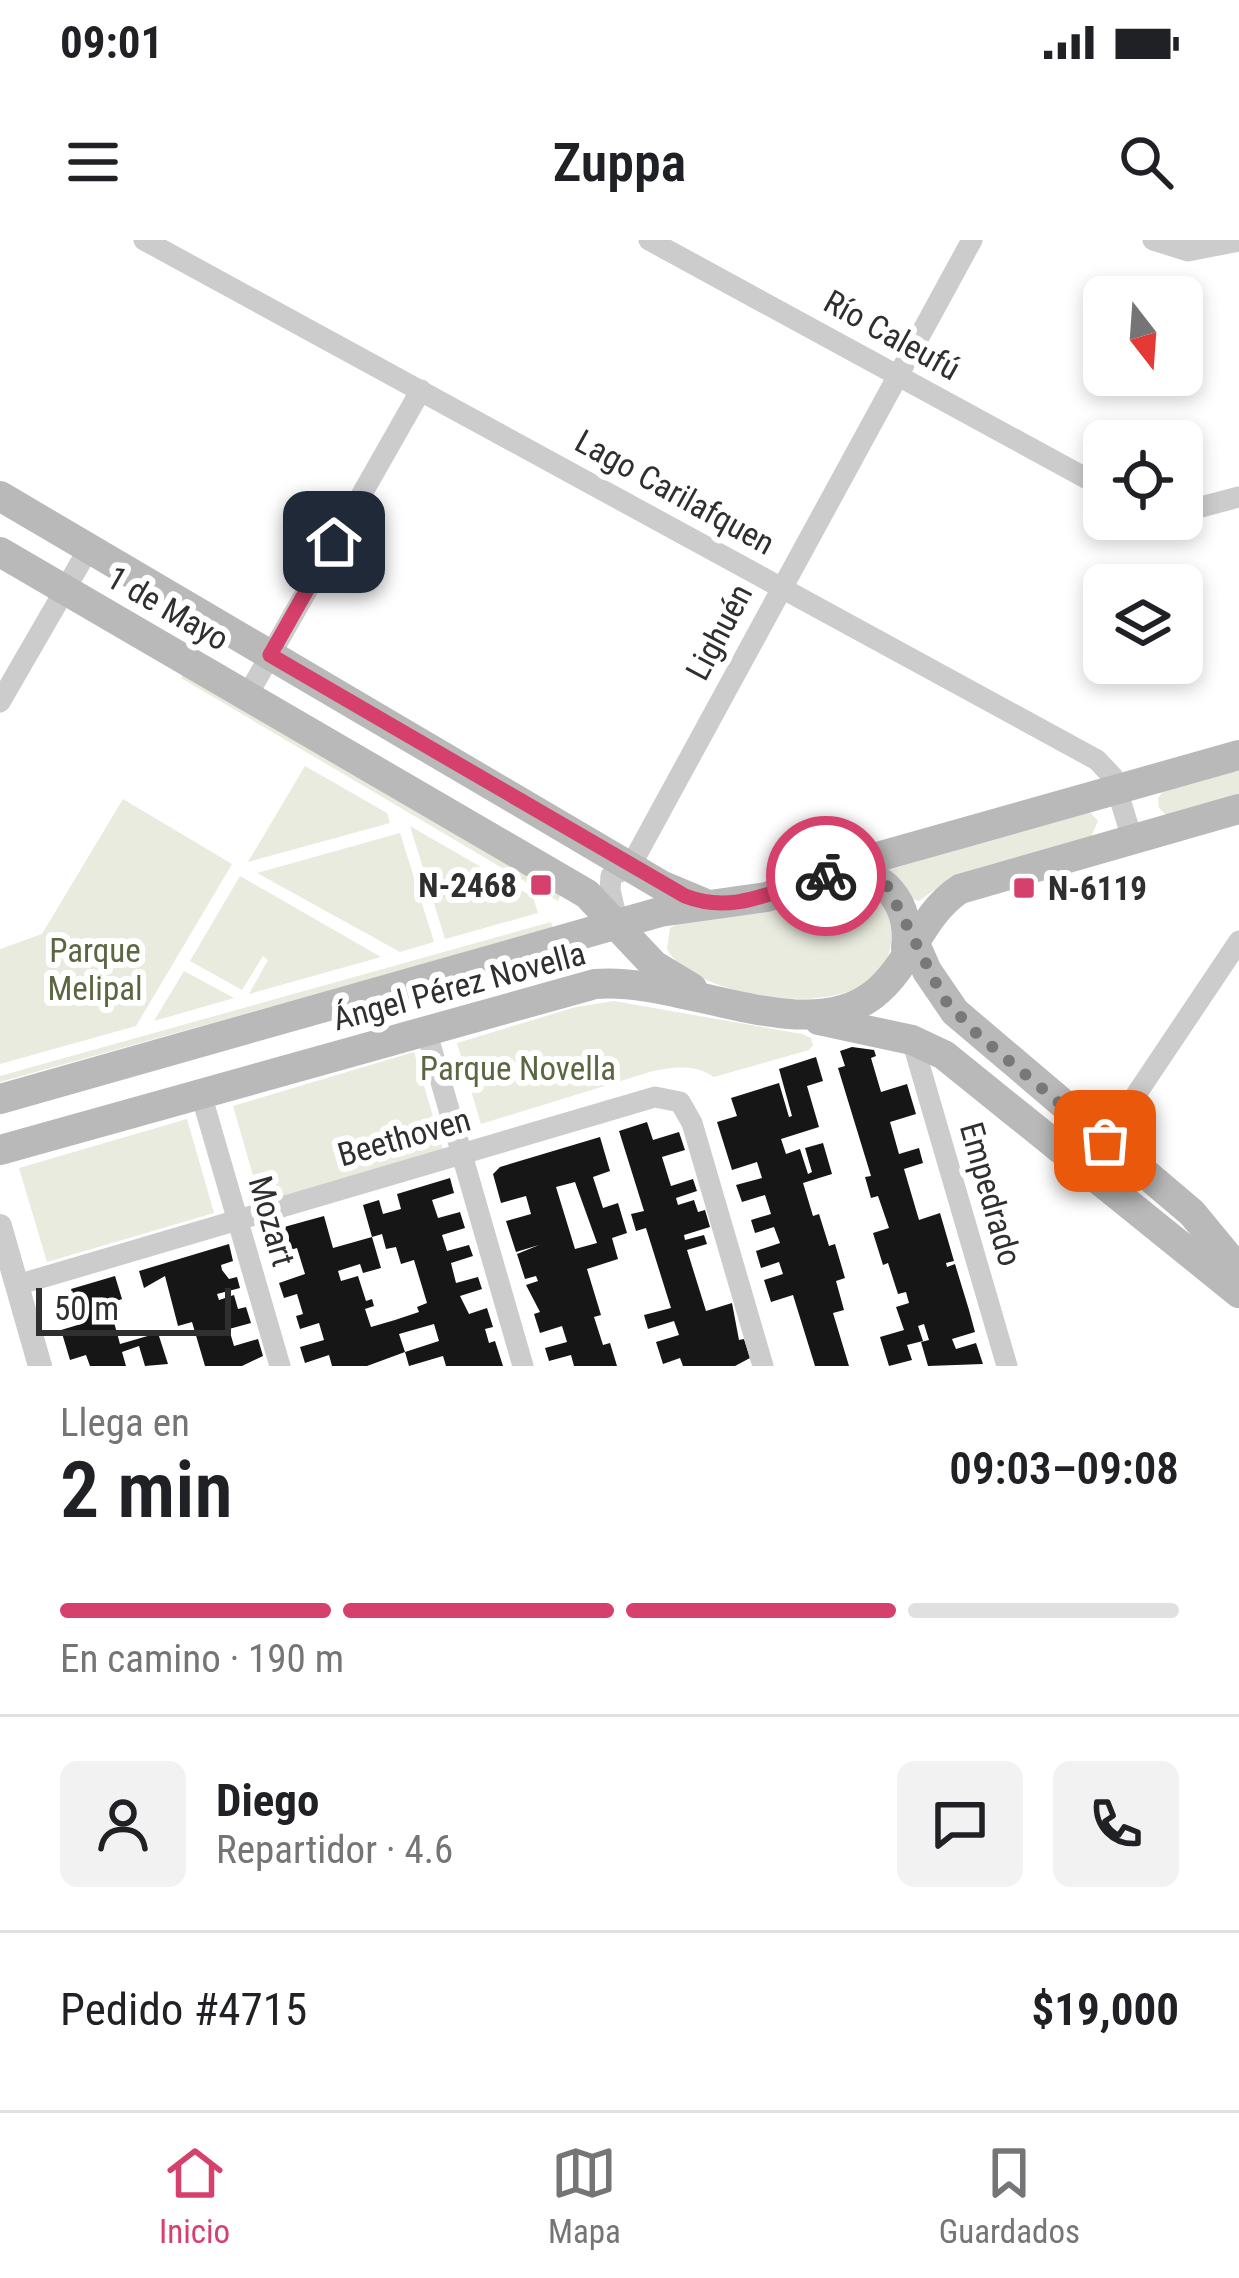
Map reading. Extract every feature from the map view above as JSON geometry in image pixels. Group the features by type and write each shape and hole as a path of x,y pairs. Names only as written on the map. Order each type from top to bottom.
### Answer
{"main road":[{"name":"1 de Mayo","path":"0,496 630,867 672,891 710,905"},
{"name":"1 de Mayo","path":"0,551 587,894 664,973 718,1000"},
{"name":"Ángel Pérez Novella","path":"0,1099 660,912 767,897 818,877 1239,755"},
{"name":"Ángel Pérez Novella","path":"0,1150 596,984 641,985 802,1016 831,1014 861,1003 886,983 908,941 960,889 1239,809"},
{"path":"818,877 846,872 870,875 894,895 908,941 955,1012 1192,1213 1239,1270"},
{"path":"802,1016 912,1040 944,1055 1239,1293"}],"street":[{"name":"Lago Carilafquen","path":"145,240 1097,760 1113,777 1132,838"},
{"name":"Río Caleufú","path":"649,240 677,247 1083,476"},
{"name":"Lighuén","path":"619,924 610,880 618,870 630,867 972,240"},
{"path":"1154,240 1188,250 1239,241"},
{"path":"247,695 421,391"},
{"path":"1203,506 1239,496"},
{"path":"0,702 89,548"},
{"path":"1105,1141 1239,941"},
{"path":"426,1030 523,1366"},
{"name":"Empedrado","path":"912,1040 1007,1366"},
{"name":"Mozart","path":"201,1094 280,1366"},
{"name":"Beethoven","path":"17,1285 655,1097 680,1102 692,1124 763,1366"},
{"path":"0,1226 40,1366"}],"green space":[{"path":"185,671 562,893 558,901 181,678"},
{"path":"305,766 387,813 390,823 248,862"},
{"path":"1239,767 1239,797 1166,815 1159,808 1158,798 1164,790"},
{"name":"Parque Melipal","path":"123,799 232,864 136,1026 0,1064 0,949 42,934"},
{"path":"1089,811 1098,821 1091,837 951,878 919,901 888,870"},
{"path":"410,826 533,897 538,913 445,939"},
{"path":"400,833 434,942 400,952 257,873"},
{"name":"Parque Melipal","path":"240,876 381,957 249,994 268,960 263,956 242,990 190,961"},
{"path":"843,883 876,898 889,919 885,963 863,985 831,996 792,999 752,994 684,968 667,949 670,928 686,920 760,913"},
{"path":"551,922 553,928 0,1082 0,1076"},
{"name":"Parque Melipal","path":"184,971 234,998 154,1021"},
{"name":"Parque Novella","path":"614,1001 802,1034 813,1045 714,1077 692,1068 653,1071 481,1124 457,1043 576,1007"},
{"name":"Parque Novella","path":"414,1052 443,1150 261,1203 233,1106"},
{"path":"187,1119 214,1213 47,1262 19,1168"}],"building":[{"path":"852,1047 874,1050 876,1056 871,1058 881,1092 907,1084 916,1114 890,1122 899,1154 919,1148 923,1163 904,1169 919,1220 940,1213 954,1261 946,1263 947,1267 955,1264 969,1310 975,1332 952,1339 956,1349 976,1343 983,1364 928,1366 921,1342 929,1340 924,1324 918,1326 923,1341 907,1345 912,1360 889,1366 880,1337 904,1330 896,1307 909,1303 906,1292 898,1294 888,1263 883,1265 873,1233 889,1228 878,1196 871,1198 865,1177 871,1176 838,1068 845,1066 840,1051"},
{"path":"816,1057 823,1081 807,1086 819,1127 781,1139 786,1154 800,1149 808,1174 812,1172 805,1148 823,1143 832,1174 803,1183 813,1216 819,1214 829,1246 835,1244 845,1278 836,1281 844,1310 833,1313 849,1366 815,1366 793,1295 771,1302 764,1280 783,1274 779,1262 761,1268 756,1251 780,1243 774,1227 755,1233 751,1220 771,1214 765,1195 742,1202 736,1185 762,1178 757,1162 732,1170 717,1122 737,1116 731,1098 779,1083 792,1116 779,1069"},
{"path":"647,1122 653,1140 679,1132 685,1150 662,1157 671,1186 693,1179 697,1191 676,1198 678,1205 694,1200 698,1212 705,1210 710,1227 684,1235 685,1240 704,1235 707,1244 687,1250 706,1311 732,1303 739,1340 744,1339 750,1358 735,1366 683,1366 680,1358 663,1364 656,1342 679,1335 674,1321 648,1329 644,1315 671,1308 646,1228 636,1231 631,1214 644,1211 619,1131"},
{"path":"600,1137 610,1171 593,1177 603,1208 618,1203 627,1233 612,1238 618,1259 587,1269 601,1315 594,1317 603,1345 610,1343 617,1366 574,1366 571,1355 549,1361 545,1348 567,1342 562,1326 540,1333 534,1314 540,1312 526,1285 538,1281 536,1276 525,1279 517,1254 539,1245 516,1252 506,1221 531,1214 526,1196 501,1203 493,1174 500,1167","holes":["575,1182 597,1243 575,1249 556,1187"]},
{"path":"450,1178 454,1193 432,1200 438,1218 460,1212 465,1228 442,1235 447,1251 469,1245 473,1256 451,1263 456,1283 478,1277 482,1289 460,1296 469,1314 487,1308 493,1327 485,1329 489,1343 495,1341 503,1366 446,1366 443,1356 409,1366 405,1352 367,1366 332,1366 329,1355 305,1363 300,1347 324,1340 319,1323 300,1329 296,1316 303,1314 297,1294 284,1298 279,1283 305,1274 297,1248 273,1255 266,1232 324,1216 333,1248 372,1237 363,1205 379,1200 383,1214 401,1209 397,1194","holes":["382,1234 386,1249 396,1247 401,1264 414,1260 427,1303 417,1307 419,1312 371,1327 365,1309 374,1306 372,1299 366,1301 358,1276 341,1281 338,1271 360,1264 363,1273 381,1268 372,1237","434,1324 439,1341 405,1352 399,1334"]},
{"path":"229,1244 233,1261 221,1265 222,1270 229,1279 237,1277 240,1288 217,1294 219,1300 234,1295 238,1309 246,1307 251,1323 229,1329 234,1346 258,1339 263,1356 242,1366 205,1366 192,1322 178,1326 165,1276 144,1288 139,1271"},
{"path":"115,1276 122,1299 109,1304 120,1344 158,1333 168,1364 145,1366 139,1346 122,1352 126,1366 90,1366 86,1355 70,1360 61,1330 81,1324 71,1289"}],"way so far":[{"path":"826,876 859,872 887,886 944,999 977,1034 1105,1141"}],"place":[{"name":"N-2468","path":"541,885"},
{"name":"N-6119","path":"1024,888"}],"route":[{"path":"334,542 270,655 685,896 710,905 748,901 826,876"}]}
